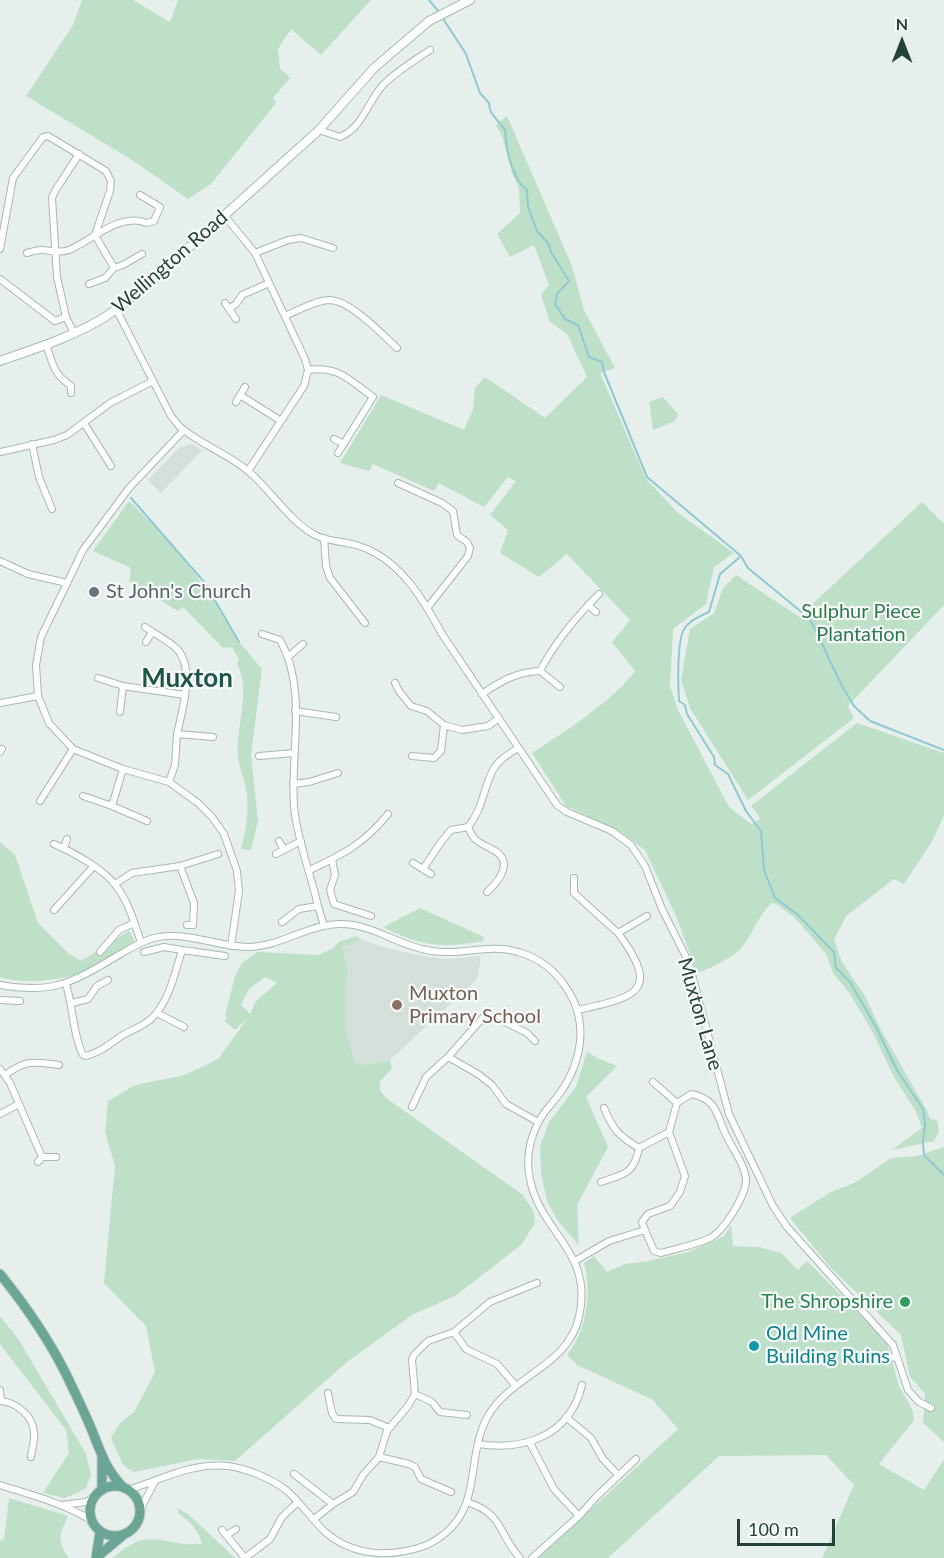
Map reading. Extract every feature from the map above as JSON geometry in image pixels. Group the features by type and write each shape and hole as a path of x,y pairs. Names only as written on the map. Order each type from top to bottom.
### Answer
{"main road":[{"path":"0,1274 28,1312 66,1374 92,1431 102,1460 117,1481 139,1502 140,1516 134,1528 96,1558"},
{"path":"102,1460 98,1493 90,1513 92,1521 100,1532 116,1537 124,1535"},
{"path":"98,1493 117,1486 126,1489"},
{"path":"96,1558 100,1532"}],"street":[{"name":"Wellington Road","path":"0,361 74,333 101,320 117,309 319,130 374,68 429,21 470,0"},
{"path":"319,130 340,137 351,133 383,86 401,69 427,52 419,47"},
{"path":"0,249 13,178 43,137 48,136 106,171 111,181 110,191 95,235 114,268"},
{"path":"74,333 66,317 57,277 52,198 54,191 79,154"},
{"path":"27,253 40,250 56,253 69,250 126,221 137,219 147,223 154,221 160,207 140,195"},
{"path":"224,215 255,253 308,370 304,386 248,471"},
{"path":"325,245 329,237"},
{"path":"255,253 288,240 301,238 333,248"},
{"path":"89,285 105,278 114,268 123,266 142,254"},
{"path":"0,280 55,321 66,317"},
{"path":"236,319 227,306 236,304 242,295 269,283"},
{"path":"285,316 317,302 337,301 348,306 393,339 397,348"},
{"name":"Muxton Lane","path":"117,309 171,416 184,430 248,471 296,520 315,535 360,546 389,560 428,607 442,634 557,805 567,812 612,831 631,845 645,866 662,909 689,963 729,1114 773,1206 787,1227 893,1345 908,1390 919,1402 932,1408"},
{"path":"46,345 59,378 71,386"},
{"path":"308,370 323,368 334,370 373,397 338,453"},
{"path":"0,453 67,435 126,393 153,381"},
{"path":"71,386 78,382"},
{"path":"71,386 71,393"},
{"path":"236,402 245,387"},
{"path":"240,395 280,421"},
{"path":"84,423 111,466"},
{"path":"184,430 129,488 83,550 41,637 36,665 38,696 49,723 73,749 123,769 169,782 198,803 212,817 229,845 237,871 239,891 231,945"},
{"path":"334,439 344,444"},
{"path":"32,444 39,477 52,509"},
{"path":"398,483 442,503 453,511 457,535 467,542 470,548 468,556 428,607"},
{"path":"324,538 326,566 330,578 364,623"},
{"path":"0,561 28,574 67,584"},
{"path":"540,671 557,642 598,594"},
{"path":"588,605 596,612"},
{"path":"145,627 177,649 187,677 177,734 175,765 169,782"},
{"path":"146,642 152,632"},
{"path":"262,634 280,640 289,656 295,680 294,810 324,926"},
{"path":"289,656 303,644"},
{"path":"482,694 504,679 524,672 540,671 560,687"},
{"path":"98,678 123,686 185,695"},
{"path":"395,682 411,706 427,711 444,725 462,730 488,726 499,718"},
{"path":"120,712 123,686"},
{"path":"0,703 38,696"},
{"path":"295,711 336,717"},
{"path":"412,756 434,758 441,751 444,725"},
{"path":"177,734 213,737"},
{"path":"423,869 451,830 468,827 485,794 493,770 503,758 518,748"},
{"path":"40,801 73,749"},
{"path":"259,756 294,753"},
{"path":"112,806 123,769"},
{"path":"293,784 309,782 338,773"},
{"path":"329,776 333,784"},
{"path":"85,799 112,806 147,821"},
{"path":"310,870 366,839 391,814 384,806"},
{"path":"468,827 476,840 501,856 504,863 502,875 487,892"},
{"path":"64,848 67,839"},
{"path":"279,841 284,850"},
{"path":"276,854 301,841"},
{"path":"54,844 93,867 115,884 126,903 141,942"},
{"path":"115,884 132,873 180,866 218,854"},
{"path":"332,859 335,875 330,890 334,904 371,916"},
{"path":"413,863 431,874"},
{"path":"180,866 194,903 194,925"},
{"path":"54,910 93,867"},
{"path":"574,878 574,893 618,933 638,963 641,975 639,986 633,992 611,1003 578,1010"},
{"path":"566,894 574,893"},
{"path":"363,913 364,905"},
{"path":"282,922 299,909 318,906"},
{"path":"618,933 647,916"},
{"path":"100,952 119,930 134,923"},
{"path":"0,985 31,990 66,984 141,942 159,936 176,936 257,947 324,926 340,924 356,926 432,951 450,952 497,947 514,950 537,960 555,972 578,1010 580,1041 576,1064 567,1082 538,1122 529,1150 530,1180 539,1206 575,1261 580,1282 580,1303 576,1326 571,1338 554,1360 516,1386 488,1416 478,1444 467,1502 456,1522 432,1543 396,1555 365,1556 322,1529 298,1502 273,1482 247,1470 227,1466 186,1469 154,1483 126,1489"},
{"path":"144,952 165,947 225,956"},
{"path":"66,984 72,1003 79,1045 83,1055 86,1056 103,1050 118,1038 150,1020 157,1013 165,999 182,951"},
{"path":"72,1003 88,999 97,986 108,980"},
{"path":"0,1000 20,1001"},
{"path":"157,1013 179,1028"},
{"path":"412,1107 426,1077 448,1057 487,1013 527,1033 535,1041"},
{"path":"448,1057 485,1079 506,1104 538,1122"},
{"path":"5,1075 29,1062 59,1065"},
{"path":"0,1069 19,1104 40,1159 56,1157"},
{"path":"653,1082 677,1103"},
{"path":"691,1094 703,1097 711,1103 741,1164 746,1180 736,1208 712,1237 661,1253 654,1251 642,1222 648,1214 670,1206 680,1192 685,1176 669,1132 677,1103 691,1094"},
{"path":"0,1114 19,1104"},
{"path":"604,1108 619,1136 639,1148"},
{"path":"601,1182 624,1174 634,1167 639,1148 669,1132"},
{"path":"575,1261 609,1240 645,1230"},
{"path":"314,1519 353,1492 368,1469 380,1457 389,1428 415,1394 411,1360 414,1355 428,1341 454,1332 490,1302 537,1283"},
{"path":"454,1332 466,1349 497,1364 516,1386"},
{"path":"876,1356 896,1358"},
{"path":"478,1444 505,1447 530,1443 557,1427 567,1418 582,1385"},
{"path":"0,1390 0,1401 15,1404 29,1418 34,1432 31,1457"},
{"path":"328,1393 332,1413 336,1419 370,1420 389,1428"},
{"path":"415,1394 432,1402 440,1412 467,1415"},
{"path":"567,1418 591,1438 603,1459 618,1475"},
{"path":"530,1443 554,1490 579,1516"},
{"path":"33,1445 41,1446"},
{"path":"380,1457 409,1464 415,1467 420,1479 451,1492"},
{"path":"532,1558 579,1516 636,1459"},
{"path":"294,1474 333,1504"},
{"path":"140,1510 154,1483"},
{"path":"0,1485 61,1505 92,1521"},
{"path":"61,1505 86,1502 98,1493"},
{"path":"236,1529 224,1533 245,1558 270,1539 282,1517 298,1502"},
{"path":"467,1502 486,1511 495,1519 509,1545 520,1558"}],"shaded area":[{"path":"192,444 202,450 161,493 148,480 180,447"},
{"name":"Muxton Primary School","path":"362,940 428,957 447,959 481,956 478,976 474,982 390,1060 363,1065 355,1062 345,1028 348,968 342,947"}],"green space":[{"path":"82,0 133,0 170,22 178,0 371,0 321,55 291,29 278,49 280,68 290,78 273,98 276,103 211,184 188,199 132,160 26,96 73,25"},
{"path":"507,116 572,266 584,310 615,368 600,373 646,479 678,513 734,553 714,567 706,604 673,629 670,686 678,710 729,807 751,824 761,819 751,806 857,723 944,753 944,816 931,843 904,884 894,879 846,916 834,940 842,962 865,996 930,1119 937,1120 939,1132 934,1141 892,1150 922,1128 915,1110 894,1077 872,1031 850,994 833,973 826,954 795,918 772,903 738,951 697,973 676,916 645,850 621,832 566,806 532,753 601,705 635,671 612,642 630,620 567,554 539,577 500,553 508,530 490,515 516,481 508,477 484,507 439,483 434,491 373,464 369,471 340,463 381,395 464,430 473,409 475,388 485,377 545,418 587,377 567,334 550,322 541,295 549,285 534,245 510,257 497,234 520,213 519,188 512,173 503,138 496,125"},
{"path":"663,397 678,414 675,421 653,430 649,402"},
{"path":"129,501 175,547 202,584 205,583 239,642 262,669 251,755 258,821 251,850 241,849 248,808 247,792 238,757 243,698 243,686 237,664 239,659 232,647 223,648 183,607 178,611 129,581 131,568 93,551"},
{"name":"Sulphur Piece Plantation","path":"922,502 944,524 944,605 848,706 854,718 748,800 690,708 681,680 690,629 714,613 723,588 736,575 804,620 807,609"},
{"path":"0,842 15,855 38,923 68,953 81,961 129,931 135,941 98,964 74,975 37,981 0,977"},
{"path":"420,908 484,937 483,941 456,945 433,944 411,939 385,928"},
{"path":"356,936 362,940 342,947 348,968 345,1028 355,1062 363,1065 390,1060 392,1068 380,1082 380,1090 386,1098 523,1195 534,1212 535,1223 521,1245 455,1296 412,1315 347,1362 235,1461 198,1459 134,1472 123,1465 111,1438 120,1423 134,1412 155,1372 146,1326 104,1283 115,1166 105,1132 108,1101 135,1085 185,1075 218,1059 248,1018 235,1030 224,1021 227,1018 225,1016 235,976 242,963 257,952 318,955 332,949 339,942","holes":["265,977 277,983 256,1001 250,1014 241,1005 249,989"]},
{"path":"587,1051 617,1066 586,1097 608,1147 577,1205 579,1245 558,1221 547,1201 541,1172 540,1147 549,1122 576,1087"},
{"name":"The Shropshire","path":"944,1147 944,1442 923,1423 925,1393 910,1377 901,1335 831,1268 790,1218 829,1193 856,1182 891,1158 917,1156"},
{"path":"731,1225 733,1246 759,1247 781,1253 798,1270 807,1261 886,1340 899,1386 913,1411 914,1420 879,1464 924,1490 944,1459 944,1558 822,1558 854,1485 826,1455 719,1456 608,1558 538,1558 678,1429 653,1400 577,1365 567,1355 579,1334 586,1311 588,1287 584,1263 594,1256 607,1272 625,1264 688,1252 724,1236"},
{"path":"0,1316 19,1340 86,1454 91,1475 86,1488 75,1494 64,1498 43,1493 69,1453 66,1430 0,1344"},
{"path":"9,1498 68,1516 61,1542 69,1558 0,1558 0,1541 4,1539"},
{"path":"177,1508 188,1514 235,1558 113,1558 126,1548 147,1539 202,1544 196,1530 178,1513"}],"waterway":[{"path":"429,0 439,12"},
{"path":"442,17 466,54 480,93 489,103 493,115 505,131 510,160 515,175 527,190 528,207 537,231 548,243 569,281 557,294 555,304 565,319 578,325 589,357 602,362 647,477 741,556 720,574 709,612 691,622 683,631 679,656 679,701 685,705 687,714 714,757 715,765 728,774 746,811 761,831 764,870 775,898 798,915 834,952 836,968 850,982 897,1070 923,1109 924,1155 944,1175"},
{"path":"131,498 205,583 239,642"},
{"path":"741,556 748,568 810,619 854,706 870,721 944,750"}],"place":[{"name":"St John's Church","path":"94,592"},
{"name":"Muxton Primary School","path":"397,1005"},
{"name":"The Shropshire","path":"905,1302"},
{"name":"Old Mine Building Ruins","path":"754,1346"}],"district":[{"name":"Muxton","path":"187,679"}]}
